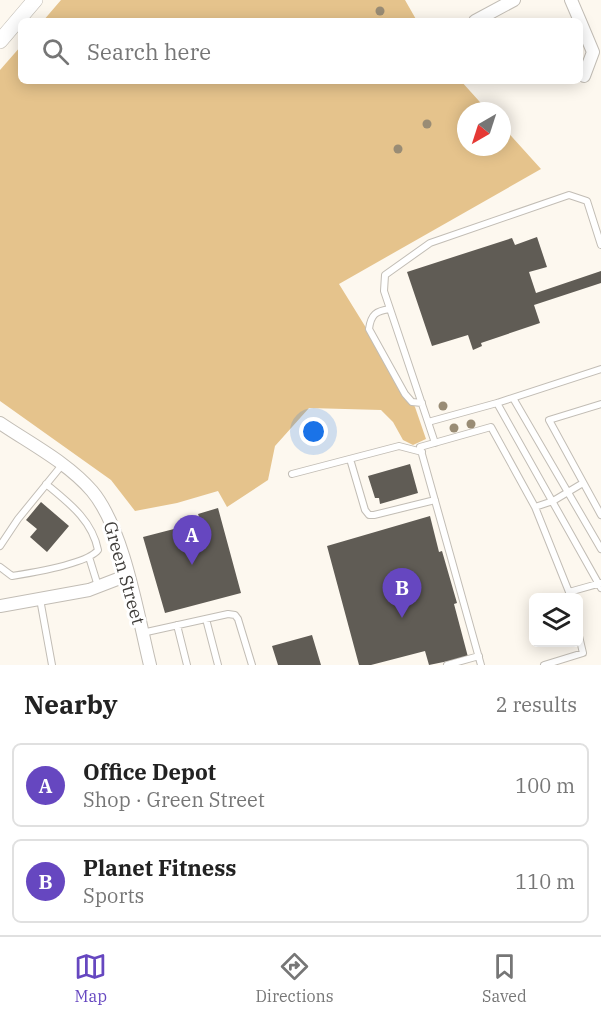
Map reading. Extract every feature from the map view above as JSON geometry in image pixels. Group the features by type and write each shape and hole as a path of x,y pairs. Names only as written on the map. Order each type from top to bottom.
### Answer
{"street":[{"path":"20,18 35,0"},
{"path":"481,18 514,0"},
{"path":"572,0 579,18"},
{"path":"0,41 18,20"},
{"path":"583,29 592,52 584,76"},
{"name":"Green Street","path":"0,423 62,465 92,492 108,516 128,575 150,665"},
{"path":"0,606 89,590 128,575"}],"lane":[{"path":"435,443 384,291 386,275 430,243 569,195 587,201 601,245"},
{"path":"390,309 377,311 370,318 369,329 405,394 412,402 422,403"},
{"path":"428,422 497,403 601,369"},
{"path":"513,398 601,549"},
{"path":"497,403 600,585 576,593"},
{"path":"601,404 549,420 601,515"},
{"path":"292,474 399,446 421,449 491,427 535,507 569,593"},
{"path":"421,449 482,665"},
{"path":"350,459 365,510 369,515 435,500"},
{"path":"0,546 18,519 62,465"},
{"path":"535,507 569,493 583,483"},
{"path":"0,567 12,576 57,567 89,557 98,550 91,528 81,514 46,484"},
{"path":"89,557 99,586"},
{"path":"40,599 52,665"},
{"path":"142,633 228,614 235,615 252,665"},
{"path":"206,619 218,665"},
{"path":"177,625 187,665"},
{"path":"544,665 583,653 582,647"},
{"path":"447,665 479,656"}],"shaded area":[{"path":"61,0 405,0 415,18 46,18"},
{"path":"18,49 18,84 464,84 480,102 457,102 457,156 511,156 511,136 541,169 339,284 415,407 426,439 413,445 403,440 393,422 381,410 309,408 275,446 268,480 227,507 218,491 177,503 135,511 111,480 0,401 0,70"}],"building":[{"path":"537,237 547,267 529,272 536,293 601,271 601,283 534,305 540,323 481,343 482,346 473,350 468,335 432,346 407,272 512,238 515,245"},
{"path":"410,464 418,493 380,504 379,498 375,498 368,476"},
{"path":"41,502 69,526 47,552 30,537 37,529 26,520"},
{"path":"218,508 241,593 165,613 143,537 201,522 198,514"},
{"path":"430,516 439,552 442,551 457,603 454,604 468,657 429,665 425,651 371,665 359,665 327,546"},
{"path":"312,635 321,665 278,665 272,646"}],"place":[{"name":"Office Depot","path":"192,565"},
{"name":"Planet Fitness","path":"402,618"}]}
